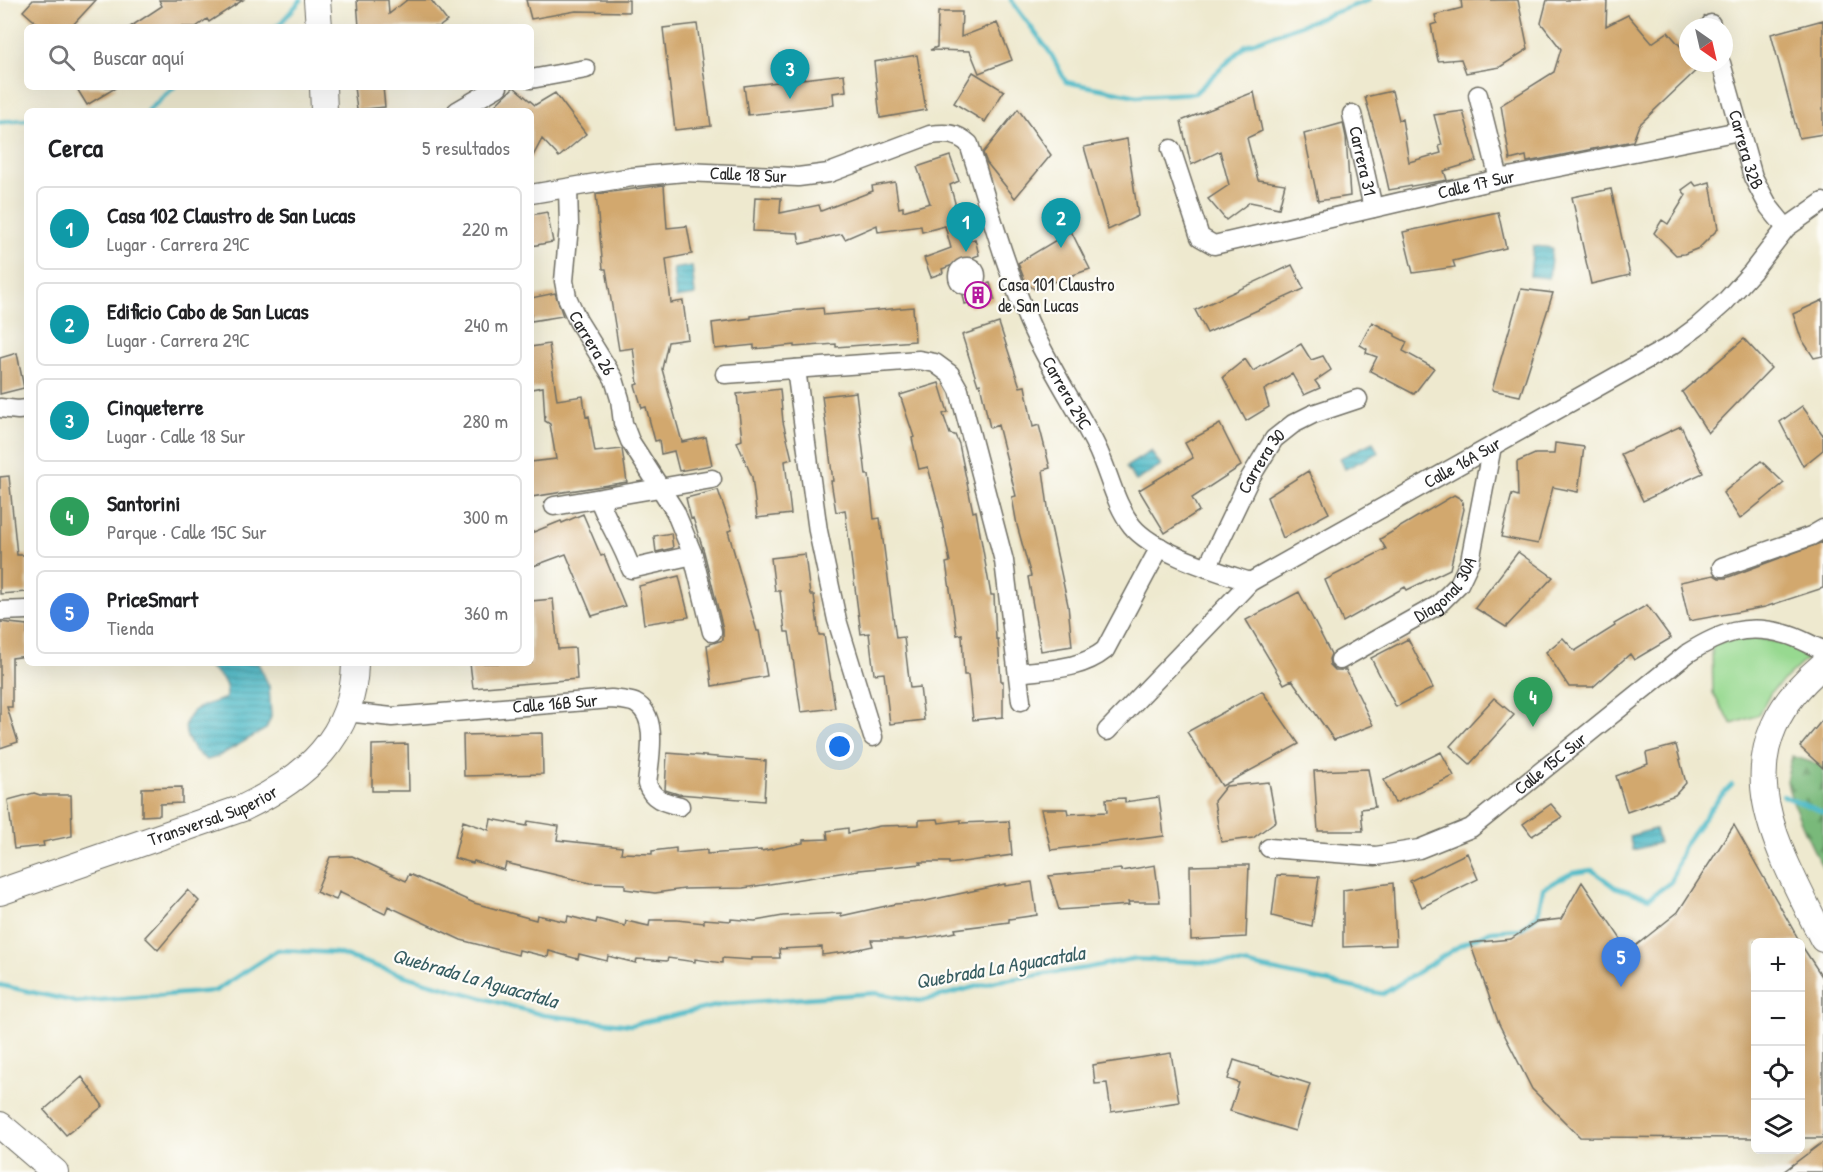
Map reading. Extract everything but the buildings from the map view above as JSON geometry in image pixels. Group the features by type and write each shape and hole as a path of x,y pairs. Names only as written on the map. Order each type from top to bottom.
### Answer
{"main road":[{"path":"317,0 319,24"},
{"path":"323,90 324,108"},
{"path":"1819,658 1773,726 1762,768 1767,810 1791,876 1823,939"},
{"name":"Transversal Superior","path":"0,892 243,808 273,793 298,775 322,752 337,732 346,712 355,676 355,666"},
{"path":"0,1125 55,1172"}],"street":[{"path":"534,78 586,69"},
{"name":"Carrera 32B","path":"1723,72 1754,177 1769,207 1786,228"},
{"path":"462,108 493,90"},
{"path":"1478,95 1499,179"},
{"name":"Carrera 31","path":"1352,114 1373,208"},
{"name":"Calle 17 Sur","path":"1171,149 1200,237 1214,245 1499,179 1739,131"},
{"name":"Calle 18 Sur","path":"534,194 632,177 685,172 798,177 829,173 930,135 945,133 961,136"},
{"name":"Carrera 29C","path":"961,136 969,144 1008,269 1030,324 1098,449 1121,508 1131,525 1143,537 1160,547 1208,568 1250,582"},
{"name":"Carrera 26","path":"568,188 569,226 564,281 567,297 578,321 614,379 620,399 623,423 630,441 675,511 693,555 712,632"},
{"name":"Calle 16A Sur","path":"1107,731 1250,582 1674,344 1724,303 1752,272 1786,228 1823,202"},
{"path":"976,277 1008,269"},
{"path":"725,374 919,360 935,363 950,374 959,390 970,426 1004,561 1021,701"},
{"path":"796,369 818,531 837,620 873,737"},
{"name":"Carrera 30","path":"1208,568 1250,478 1274,439 1293,424 1313,414 1358,399"},
{"path":"0,408 24,409"},
{"name":"Diagonal 30A","path":"1340,660 1438,605 1459,584 1470,561 1492,446"},
{"path":"1471,457 1487,473"},
{"path":"554,507 712,479"},
{"path":"599,499 626,553 631,569 693,555"},
{"path":"1722,567 1811,536 1823,529"},
{"path":"1018,673 1076,665 1093,659 1105,650 1160,547"},
{"path":"0,611 24,610"},
{"name":"Calle 15C Sur","path":"1269,848 1376,856 1419,849 1471,828 1688,652 1715,637 1742,630 1784,633 1819,658"},
{"name":"Calle 16B Sur","path":"346,712 392,717 611,699 625,700 645,711 650,722 647,784 650,793 658,800 680,806"}],"green space":[{"path":"1745,636 1784,643 1811,655 1771,692 1759,715 1732,724 1713,694 1712,644"},
{"path":"1792,756 1823,766 1823,867 1802,824 1788,787 1787,776"}],"water":[{"path":"1533,246 1552,248 1549,278 1530,276"},
{"path":"692,266 695,295 676,298 673,269"},
{"path":"1373,442 1378,453 1345,469 1340,458"},
{"path":"1151,451 1161,466 1136,481 1126,467"},
{"path":"259,666 269,686 271,717 266,729 217,757 207,760 190,744 186,723 195,710 226,698 225,684 209,667"},
{"path":"1655,829 1659,843 1633,850 1629,836"}],"waterway":[{"path":"280,24 301,0"},
{"path":"1011,0 1051,54 1066,82 1137,96 1195,93 1246,45 1369,0"},
{"path":"151,108 171,90"},
{"path":"0,122 24,120"},
{"name":"Quebrada La Aguacatala","path":"0,985 76,1002 215,991 278,950 336,953 412,978 543,1015 631,1025 725,1004 875,993 921,1001 997,981 1132,959 1244,964 1383,994 1464,943 1491,931 1521,929 1538,914 1543,888 1572,873 1592,870 1615,887 1649,898 1671,882 1684,845 1718,799 1732,785"},
{"name":"Quebrada La Aguacatala","path":"1783,796 1823,812"}],"place":[{"name":"Cinqueterre","path":"790,99"},
{"name":"Edificio Cabo de San Lucas","path":"1061,248"},
{"name":"Casa 102 Claustro de San Lucas","path":"966,252"},
{"name":"Casa 101 Claustro de San Lucas","path":"978,295"},
{"name":"Santorini","path":"1533,727"},
{"name":"PriceSmart","path":"1621,987"}]}
